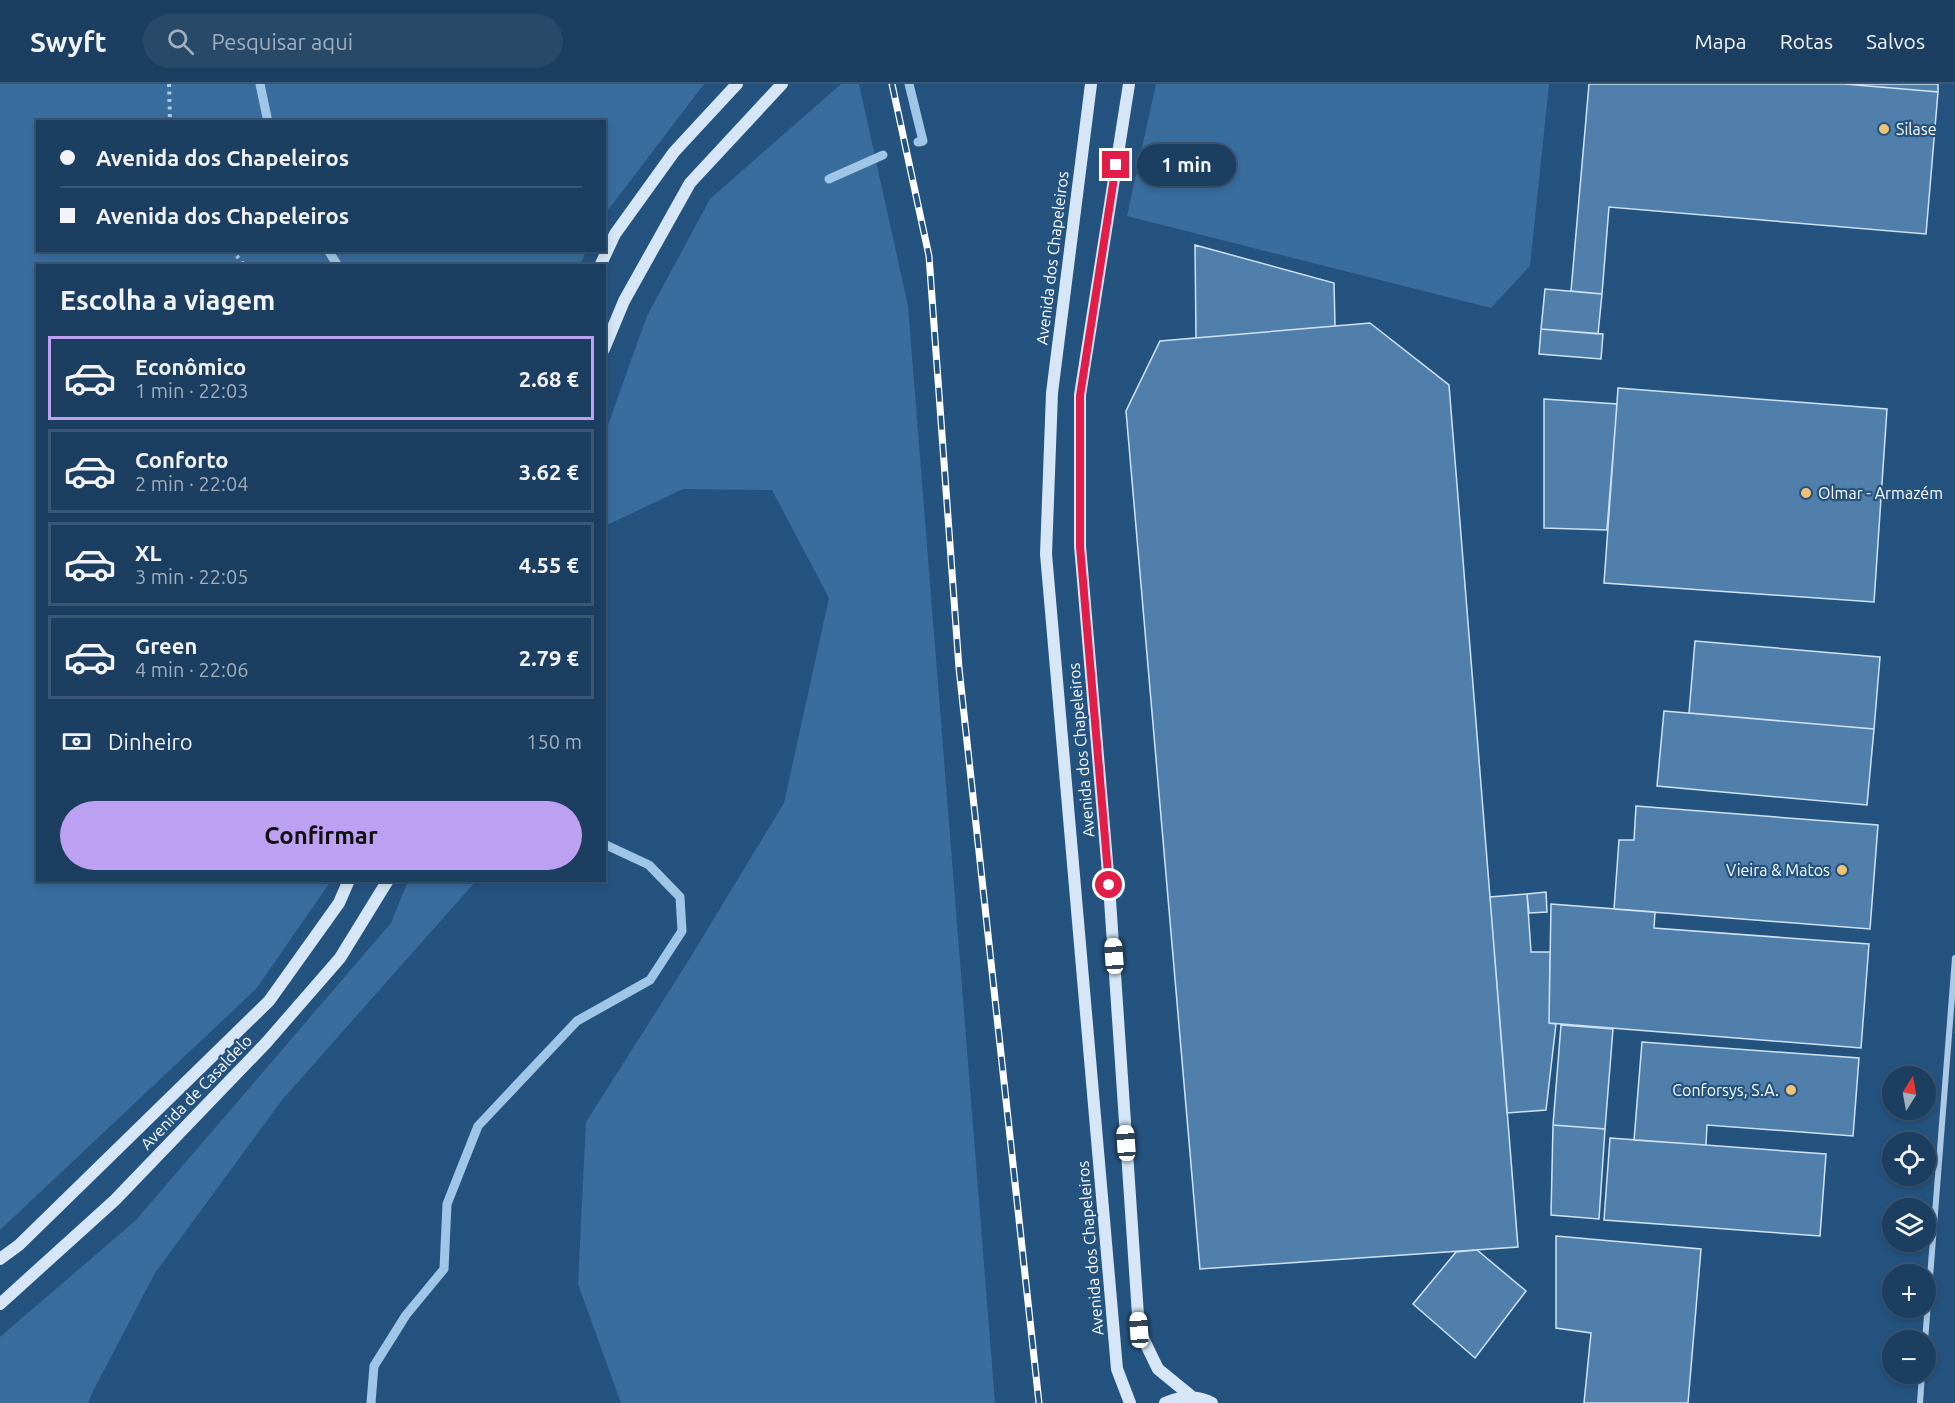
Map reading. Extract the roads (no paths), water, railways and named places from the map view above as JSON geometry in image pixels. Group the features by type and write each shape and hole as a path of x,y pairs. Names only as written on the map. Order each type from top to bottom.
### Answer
{"street":[{"path":"601,264 615,234 674,152 737,84"},
{"path":"606,344 624,301 690,183 782,84"},
{"name":"Avenida dos Chapeleiros","path":"1091,84 1052,393 1046,554 1117,1369 1130,1403"},
{"name":"Avenida dos Chapeleiros","path":"1129,84 1080,396 1080,546 1109,885 1139,1330 1158,1369 1191,1396 1212,1403"},
{"name":"Avenida de Casaldelo","path":"0,1259 19,1245 269,1001 339,903 348,882"},
{"name":"Avenida de Casaldelo","path":"0,1304 115,1200 266,1043 340,958 387,882"},
{"path":"1926,1330 1955,958"},
{"path":"1920,1403 1921,1384"},
{"path":"1165,1403 1191,1396"}],"waterway":[{"path":"260,84 268,120"},
{"path":"909,84 923,141 918,142"},
{"path":"829,179 883,155"},
{"path":"329,252 337,264"},
{"path":"371,1403 374,1366 406,1315 444,1269 447,1204 478,1126 577,1021 650,980 682,931 680,897 649,865 606,845"}],"railway":[{"path":"892,84 929,256 959,668 1039,1403"}],"place":[{"name":"Silase","path":"1884,129"},
{"name":"Olmar - Armazém","path":"1806,493"},
{"name":"Vieira & Matos","path":"1842,870"},
{"name":"Conforsys, S.A.","path":"1791,1090"}]}
